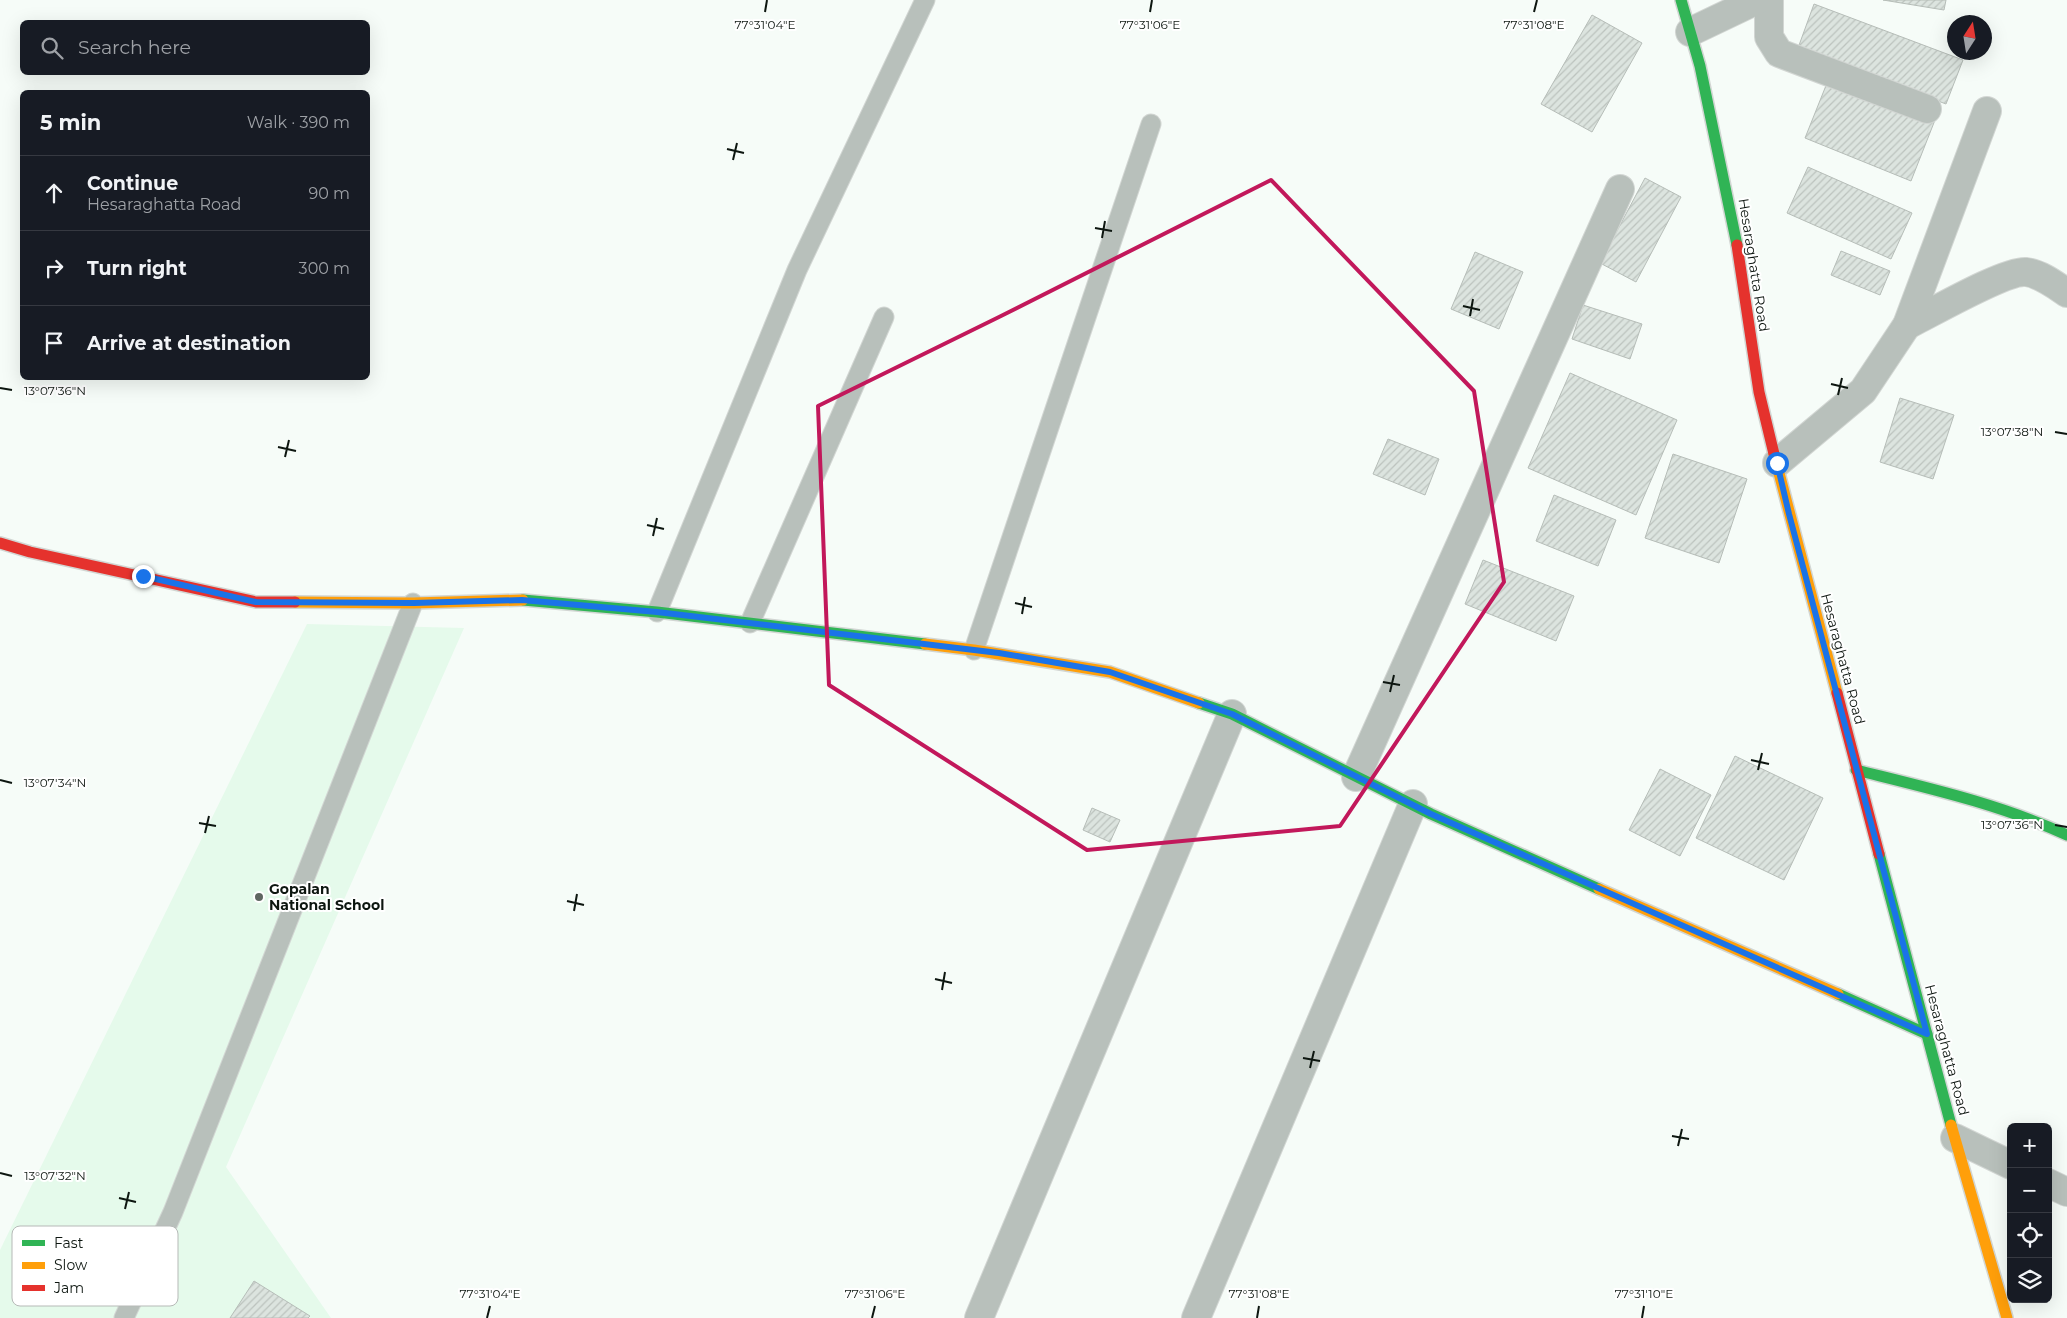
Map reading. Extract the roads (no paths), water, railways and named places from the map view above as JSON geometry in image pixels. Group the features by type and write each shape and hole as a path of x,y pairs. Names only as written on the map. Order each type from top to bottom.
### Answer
{"street":[{"name":"Hesaraghatta Road","path":"1681,0 1700,66 1732,218 1759,392 1856,770 1955,1138 2008,1318"},
{"path":"1690,32 1757,0"},
{"path":"1769,0 1769,37 1779,53 1927,109"},
{"path":"1777,463 1863,391 1907,325 1987,111"},
{"path":"1356,777 1620,189"},
{"path":"1907,325 2007,275 2026,272 2047,280 2067,293"},
{"path":"0,543 30,552 256,602 414,603 522,600 657,612 974,650 1110,672 1232,714 1356,777 1566,875 1927,1034"},
{"path":"979,1318 1232,714"},
{"path":"1856,770 1950,794 2040,821 2067,835"},
{"path":"1196,1318 1413,804"},
{"path":"1955,1138 2007,1163"},
{"path":"2052,1185 2067,1192"}],"lane":[{"path":"657,612 797,270 925,0"},
{"path":"974,650 1150,124"},
{"path":"750,623 884,317"},
{"path":"167,1226 414,603"},
{"path":"124,1318 130,1306"}],"place":[{"name":"Gopalan National School","path":"259,897"}]}
